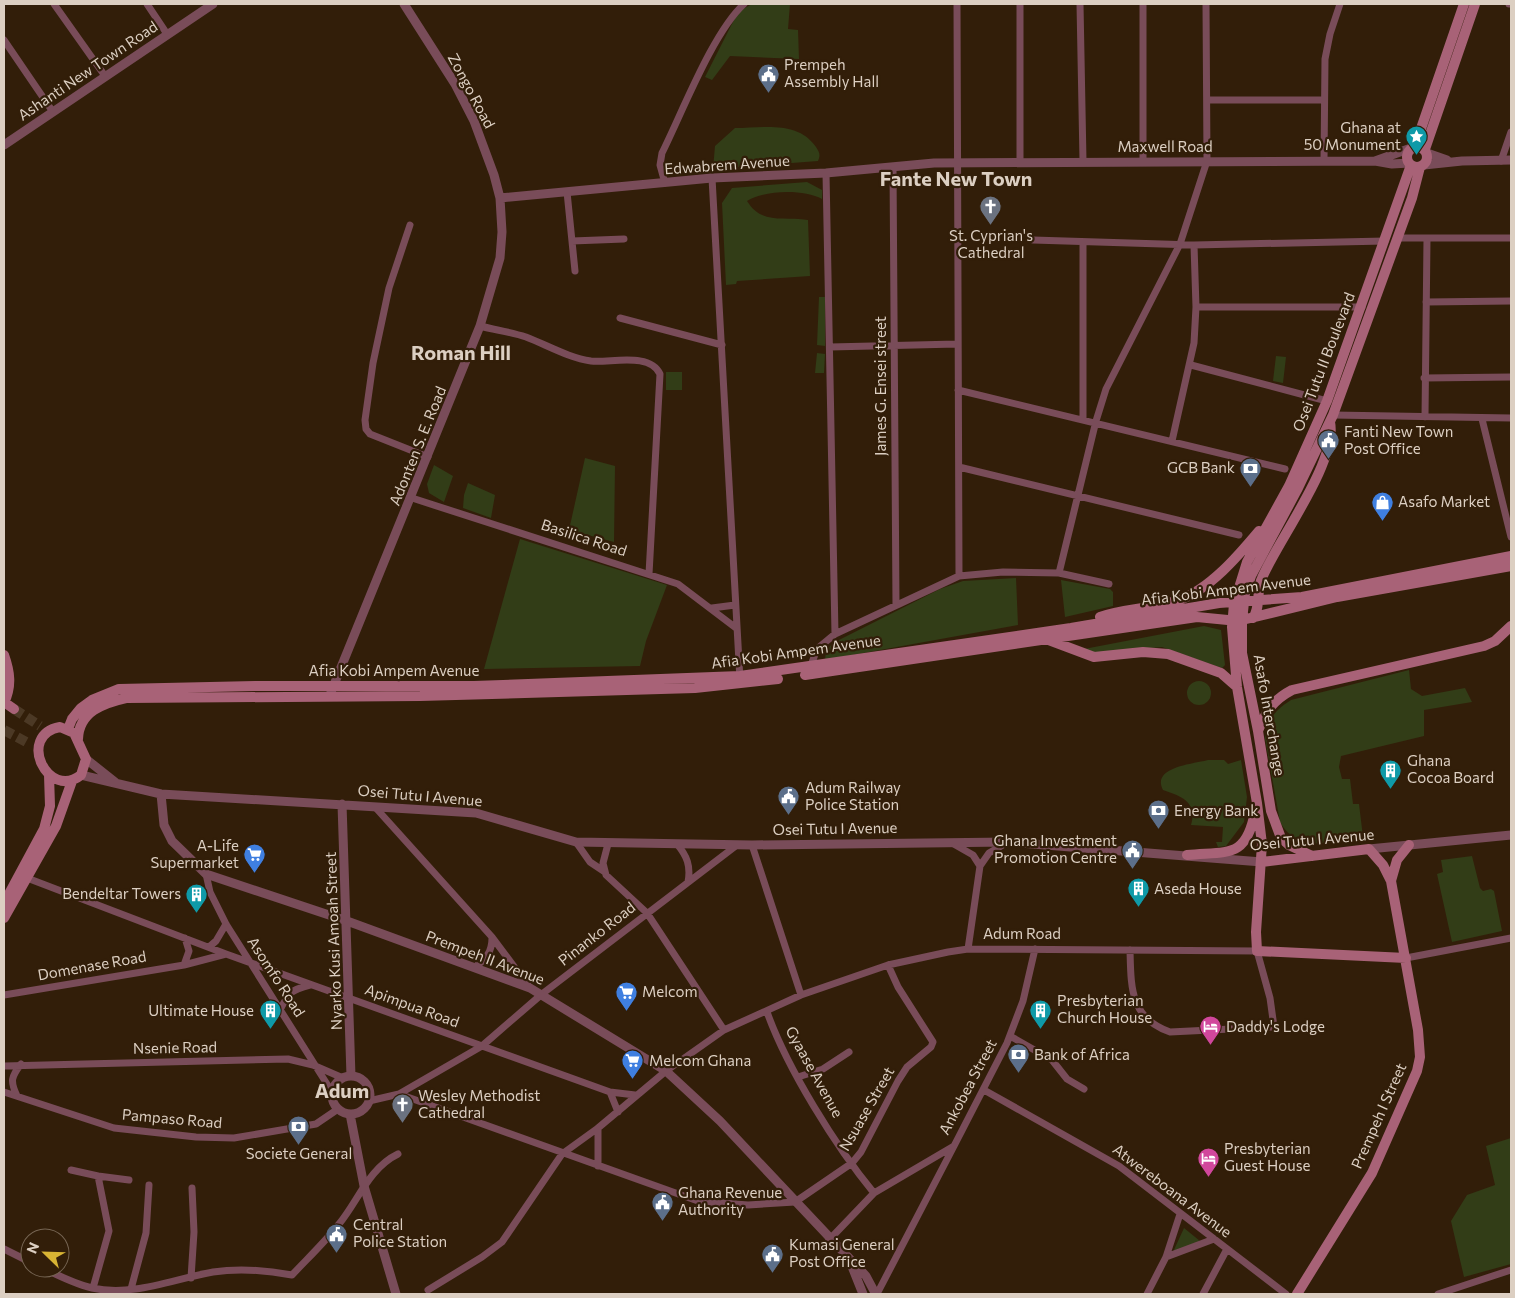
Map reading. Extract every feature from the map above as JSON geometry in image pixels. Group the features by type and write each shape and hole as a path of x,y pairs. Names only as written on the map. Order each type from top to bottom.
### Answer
{"main road":[{"path":"1420,149 1464,4"},
{"path":"1420,149 1428,157 1416,165 1407,156 1420,149 1475,4"},
{"name":"Osei Tutu II Boulevard","path":"1247,562 1272,517 1293,488 1332,418 1398,238 1416,165"},
{"name":"Osei Tutu II Boulevard","path":"1259,561 1293,488 1385,242 1416,165"},
{"path":"1253,618 1257,610 1262,577 1301,508 1331,441 1332,418"},
{"path":"1072,628 1106,615 1180,600 1212,580 1272,517"},
{"name":"Afia Kobi Ampem Avenue","path":"810,670 1218,603 1302,597 1511,556"},
{"name":"Asafo Interchange","path":"1259,561 1245,593 1241,640 1244,667 1258,731 1271,811 1278,832 1289,845 1312,856"},
{"name":"Asafo Interchange","path":"1247,562 1234,604 1232,627 1236,687 1257,803 1262,862 1256,932 1257,951"},
{"name":"Afia Kobi Ampem Avenue","path":"85,710 105,694 138,687 331,692 740,680 1197,617 1238,621 1337,597 1511,566"},
{"path":"1258,731 1266,711 1274,702 1292,690 1484,646 1495,641 1511,626"},
{"path":"1046,639 1094,657 1143,652 1168,654 1221,673 1236,687"},
{"path":"4,655 9,670 8,693 4,703 14,709"},
{"path":"68,729 72,719 85,710"},
{"path":"78,739 85,710"},
{"path":"4,918 56,826 86,759 78,739 68,729 42,730 38,752"},
{"path":"4,903 44,829 50,806 49,775 38,752 30,744"},
{"path":"49,775 56,780 76,778"},
{"path":"1187,855 1232,851 1240,846 1252,830 1257,803"},
{"path":"1391,881 1397,860 1409,845"},
{"name":"Osei Tutu I Avenue","path":"1262,862 1369,849"},
{"name":"Prempeh I Street","path":"1297,1294 1372,1173 1417,1071 1420,1043 1391,881 1383,865 1369,849"},
{"name":"Adum Road","path":"1257,951 1406,958"}],"street":[{"path":"54,4 105,76"},
{"path":"147,4 167,34"},
{"name":"Ashanti New Town Road","path":"4,145 213,4"},
{"name":"Zongo Road","path":"404,4 455,84 474,122 494,175 500,198"},
{"path":"665,183 660,165 662,153 708,58 733,14 744,4"},
{"path":"956,4 959,576"},
{"path":"1020,4 1020,162"},
{"path":"1080,4 1083,161"},
{"path":"1143,162 1144,4"},
{"path":"1059,573 1096,422 1106,389 1180,244 1207,160 1206,4"},
{"path":"1324,161 1324,100 1327,44 1340,4"},
{"path":"4,40 53,112"},
{"path":"1208,100 1324,100"},
{"path":"1501,161 1511,132"},
{"path":"1420,149 1452,162"},
{"name":"Maxwell Road","path":"1375,161 1420,149"},
{"name":"Maxwell Road","path":"956,164 1207,160 1375,161 1416,165 1511,160"},
{"name":"Edwabrem Avenue","path":"500,198 712,178 826,173 893,166 956,164"},
{"name":"James G. Ensei street","path":"893,166 896,605"},
{"path":"826,173 835,634"},
{"path":"712,178 740,680"},
{"path":"567,192 575,271"},
{"name":"Adonten S. E. Road","path":"331,692 412,498 480,326 500,258 502,225 500,198"},
{"path":"410,225 389,288 373,363 365,420 366,429 370,434 428,457"},
{"path":"1398,238 1511,238"},
{"path":"1425,417 1424,378 1428,239"},
{"path":"572,241 624,240"},
{"path":"1032,240 1194,245 1385,242"},
{"path":"1082,419 1083,242"},
{"path":"1172,441 1191,364 1196,307 1194,245"},
{"path":"1426,302 1511,301"},
{"path":"1196,307 1362,306"},
{"path":"620,318 722,345"},
{"path":"480,326 523,336 575,357 591,361 648,362 657,368 660,374 649,574"},
{"path":"830,347 957,344"},
{"path":"1191,364 1327,401"},
{"path":"1424,378 1511,377"},
{"path":"958,390 1285,469"},
{"path":"1332,418 1511,418"},
{"path":"1482,419 1511,537"},
{"path":"959,468 1239,535"},
{"name":"Basilica Road","path":"412,498 649,574 686,588 736,628"},
{"path":"810,670 817,649 835,634 959,576 1003,572 1059,573 1109,584"},
{"path":"712,608 735,605"},
{"path":"86,759 119,785"},
{"name":"Osei Tutu I Avenue","path":"76,778 161,794 476,813 576,842 737,845 1008,842 1262,862"},
{"name":"Prempeh II Avenue","path":"161,794 164,825 172,841 206,874 347,921 530,988 666,1071 720,1121 829,1240 866,1276 872,1293"},
{"name":"Nyarko Kusi Amoah Street","path":"342,804 350,999 347,1077"},
{"path":"375,807 492,937 530,988"},
{"name":"Osei Tutu I Avenue","path":"1369,849 1511,835"},
{"path":"576,842 590,862 605,872 647,912 724,1030"},
{"path":"968,950 980,866 989,853 1008,842"},
{"path":"952,843 973,855 980,866"},
{"path":"605,872 603,864 608,844"},
{"path":"677,844 688,860 690,870 688,882"},
{"name":"Pinanko Road","path":"370,1101 399,1094 482,1046 542,994 737,845"},
{"path":"752,845 801,995"},
{"name":"Asomfo Road","path":"206,874 210,892 226,924 313,1065"},
{"name":"Apimpua Road","path":"27,878 226,954 610,1092 635,1095"},
{"path":"209,947 216,941 226,924"},
{"path":"474,968 488,955 492,947 492,937"},
{"path":"184,964 189,951 185,938"},
{"path":"1406,958 1511,938"},
{"name":"Adum Road","path":"428,1290 482,1257 502,1242 562,1154 618,1112 635,1095 724,1030 801,995 888,965 938,954 968,950 1034,948 1257,951"},
{"name":"Ankobea Street","path":"829,1240 874,1193 954,1146 1010,1036 1023,1000 1034,948"},
{"path":"1130,950 1131,973 1140,1013 1150,1022 1170,1032 1274,1027 1270,998 1257,951"},
{"name":"Domenase Road","path":"4,995 184,964 226,954"},
{"name":"Nsuase Street","path":"795,1202 852,1163 861,1152 908,1067 931,1047 933,1042 898,987 888,965"},
{"path":"280,1010 287,995 294,989 311,985"},
{"name":"Gyaase Avenue","path":"767,1012 798,1077 818,1112 874,1193"},
{"path":"1010,1036 1052,1060 1067,1079 1084,1089"},
{"path":"798,1077 823,1069 849,1052"},
{"name":"Nsenie Road","path":"4,1066 21,1064 288,1060 313,1065"},
{"path":"17,1096 10,1082 21,1064"},
{"path":"313,1065 366,1082 369,1088 370,1101 362,1111 350,1114 338,1109 332,1098 334,1086 347,1077"},
{"path":"313,1065 332,1092"},
{"name":"Atwereboana Avenue","path":"984,1090 1108,1158 1286,1294"},
{"name":"Pampaso Road","path":"4,1092 114,1128 196,1137 234,1138 316,1124 338,1109"},
{"path":"610,1092 618,1112"},
{"path":"399,1094 562,1154 698,1201 748,1205 795,1202"},
{"path":"350,1114 364,1186 396,1294"},
{"path":"598,1128 598,1166"},
{"path":"872,1293 954,1146"},
{"path":"62,1278 93,1291 102,1289 131,1289 213,1272 256,1269 292,1275 340,1223 364,1186 390,1158 398,1154"},
{"path":"71,1170 129,1180"},
{"path":"93,1291 108,1231 98,1176"},
{"path":"131,1289 146,1232 149,1185"},
{"path":"191,1278 194,1232 192,1188"},
{"path":"1147,1294 1166,1257 1180,1214"},
{"path":"1166,1257 1214,1239"},
{"path":"4,1249 20,1257"},
{"path":"1203,1294 1227,1249"},
{"path":"1438,1294 1511,1270"}],"green space":[{"path":"752,4 790,4 788,29 798,30 799,59 730,56 712,80 705,77 738,12"},
{"path":"779,127 790,129 808,138 816,147 819,152 818,161 713,169 715,146 735,128"},
{"path":"807,182 822,190 822,199 795,192 784,192 754,197 747,201 753,209 766,217 808,220 810,276 737,281 736,284 726,285 722,203 732,188"},
{"path":"819,297 825,297 825,346 817,345"},
{"path":"817,353 825,354 824,373 815,373"},
{"path":"1276,356 1286,357 1283,383 1273,381"},
{"path":"666,372 682,372 682,390 666,390"},
{"path":"585,458 615,466 614,542 569,530"},
{"path":"434,465 453,476 444,502 429,493 427,484"},
{"path":"468,483 495,495 491,518 463,508 464,495"},
{"path":"520,539 667,585 646,641 640,666 484,669"},
{"path":"1016,578 1018,625 825,660 826,651 833,643 940,589 963,581"},
{"path":"1061,580 1110,589 1113,592 1113,606 1065,617"},
{"path":"1204,626 1221,630 1225,665 1222,668 1162,647 1094,653 1084,649"},
{"path":"1409,670 1411,689 1422,696 1465,688 1472,702 1424,710 1424,736 1341,756 1339,767 1342,779 1350,779 1353,804 1359,804 1363,837 1328,843 1306,842 1297,839 1280,822 1265,738 1268,725 1273,716 1291,700"},
{"path":"1199,681 1204,682 1210,688 1210,698 1204,704 1199,705 1194,704 1188,698 1187,693 1188,688 1194,682"},
{"path":"1208,760 1224,760 1228,764 1241,760 1247,797 1244,822 1226,846 1218,847 1216,842 1222,842 1223,827 1191,825 1193,817 1190,805 1182,798 1163,790 1161,782 1163,776 1168,771 1184,765"},
{"path":"1472,856 1480,888 1483,891 1491,889 1494,891 1502,931 1452,942 1437,874 1443,872 1441,860"},
{"path":"1511,1138 1511,1264 1464,1277 1451,1221 1467,1195 1495,1185 1486,1146"},
{"path":"1184,1228 1200,1241 1173,1252"}],"tunnel":[{"path":"14,709 40,726"},
{"path":"4,730 30,744"}],"place":[{"name":"Prempeh Assembly Hall","path":"768,93"},
{"name":"Ghana at 50 Monument","path":"1417,156"},
{"name":"St. Cyprian's Cathedral","path":"991,226"},
{"name":"Fanti New Town Post Office","path":"1328,460"},
{"name":"GCB Bank","path":"1251,487"},
{"name":"Asafo Market","path":"1382,521"},
{"name":"Ghana Cocoa Board","path":"1391,789"},
{"name":"Adum Railway Police Station","path":"789,816"},
{"name":"Energy Bank","path":"1158,830"},
{"name":"Ghana Investment Promotion Centre","path":"1133,869"},
{"name":"A-Life Supermarket","path":"255,874"},
{"name":"Aseda House","path":"1138,908"},
{"name":"Bendeltar Towers","path":"197,913"},
{"name":"Melcom","path":"626,1011"},
{"name":"Presbyterian Church House","path":"1041,1029"},
{"name":"Ultimate House","path":"270,1030"},
{"name":"Daddy's Lodge","path":"1210,1046"},
{"name":"Bank of Africa","path":"1018,1074"},
{"name":"Melcom Ghana","path":"633,1080"},
{"name":"Wesley Methodist Cathedral","path":"402,1124"},
{"name":"Societe General","path":"299,1145"},
{"name":"Presbyterian Guest House","path":"1208,1177"},
{"name":"Ghana Revenue Authority","path":"662,1221"},
{"name":"Central Police Station","path":"337,1253"},
{"name":"Kumasi General Post Office","path":"773,1273"}],"district":[{"name":"Fante New Town","path":"956,179"},
{"name":"Roman Hill","path":"461,353"},
{"name":"Adum","path":"342,1091"}]}
